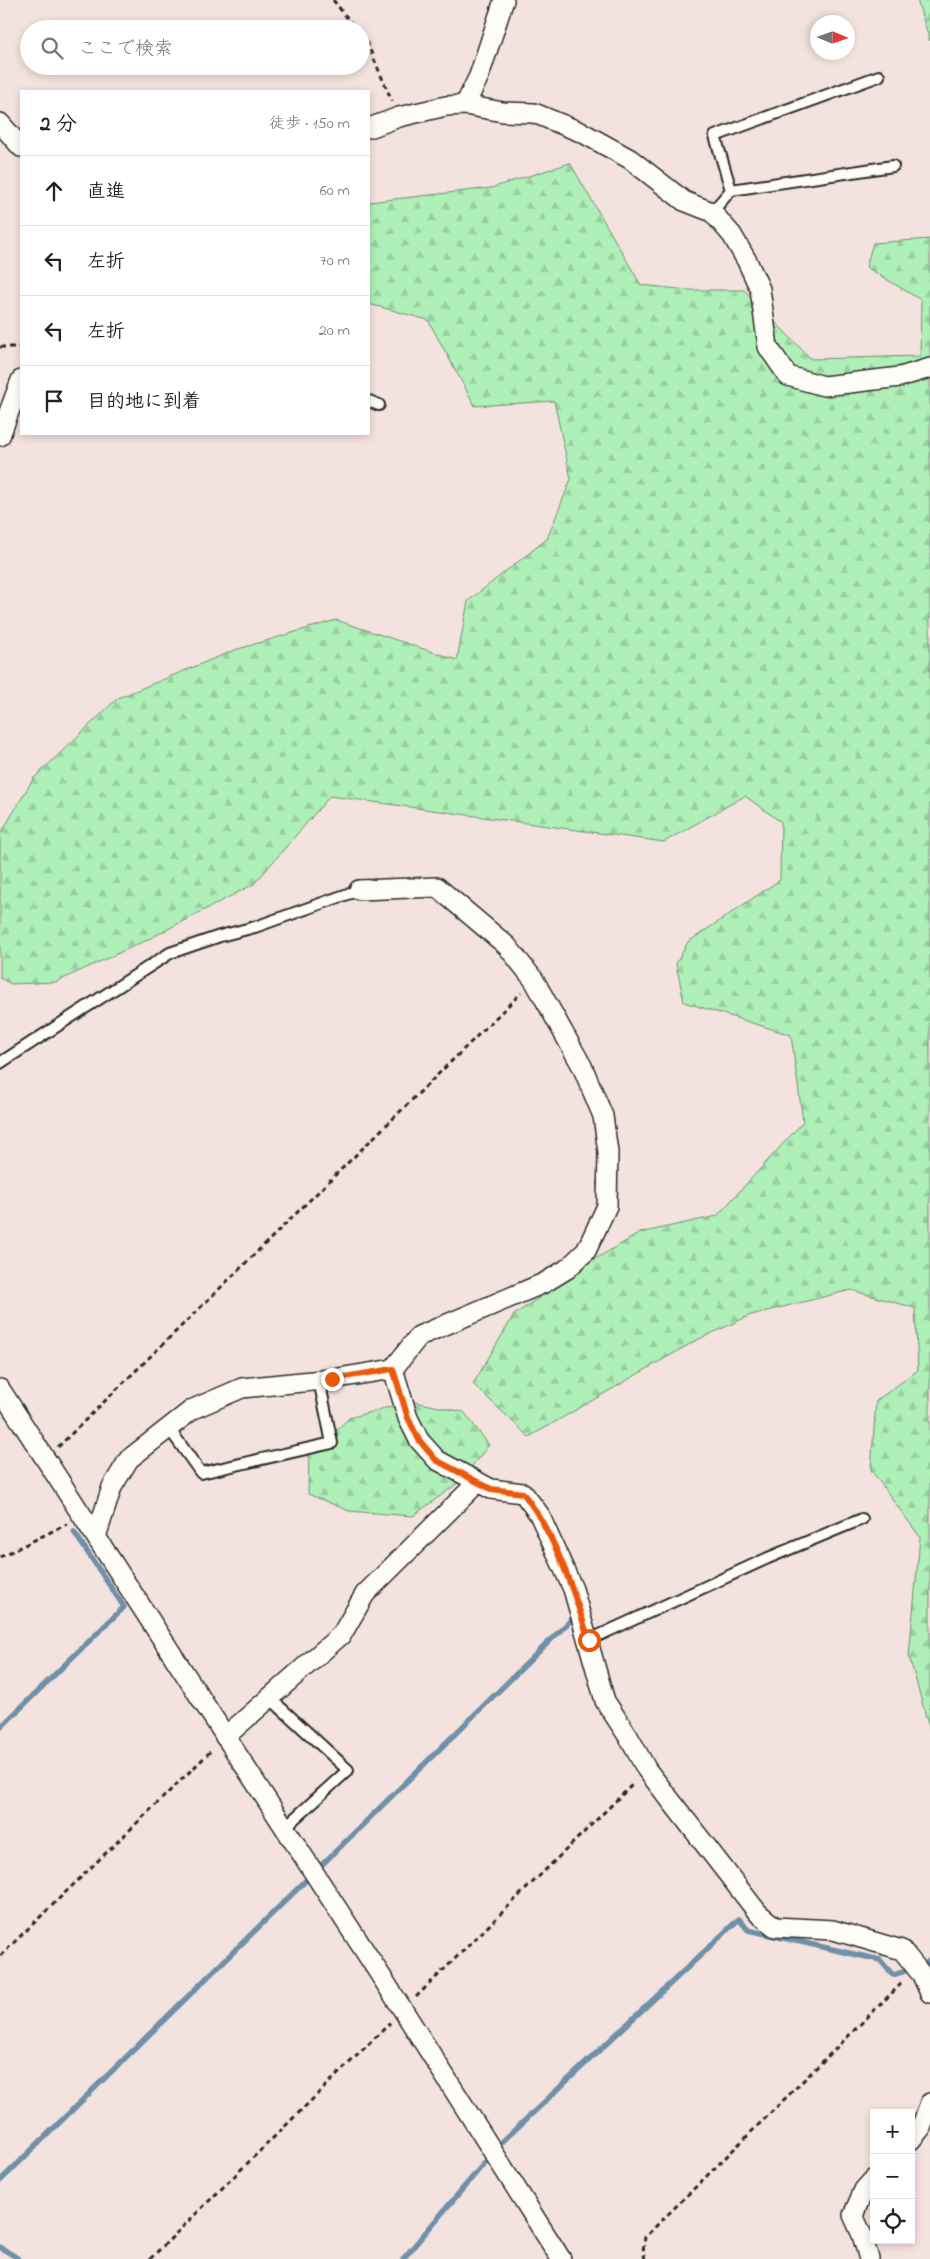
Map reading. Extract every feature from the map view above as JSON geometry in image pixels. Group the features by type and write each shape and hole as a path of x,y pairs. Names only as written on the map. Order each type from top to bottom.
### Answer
{"street":[{"path":"465,105 479,76 504,0"},
{"path":"370,128 399,117 446,106 465,105 503,112 534,112 584,133 630,159 684,201 712,212 732,235 760,289 768,347 788,376 824,386 900,377 930,368"},
{"path":"0,123 20,147"},
{"path":"0,436 20,383"},
{"path":"96,1537 112,1487 129,1459 193,1409 242,1388 319,1380 393,1369 419,1336 544,1283 567,1269 586,1251 607,1206 608,1152 603,1116 582,1066 534,980 507,946 436,887 359,890"},
{"path":"393,1369 408,1418 419,1440 436,1460 491,1489 523,1493 539,1514 573,1589 605,1701 647,1770 758,1913 774,1927 833,1930 902,1950 922,1976 930,1993"},
{"path":"0,1389 561,2259"},
{"path":"225,1737 342,1634 365,1594 478,1482"},
{"path":"915,2135 921,2128 930,2103"},
{"path":"868,2259 862,2235 853,2215 864,2190 870,2183"}],"lane":[{"path":"731,190 715,136 880,76"},
{"path":"712,212 731,190 893,166"},
{"path":"0,1063 170,953 255,927 359,890"},
{"path":"168,1427 201,1473 332,1443 319,1380"},
{"path":"589,1640 768,1558 862,1519"},
{"path":"270,1698 348,1770 284,1828"}],"path":[{"path":"333,0 349,20"},
{"path":"370,50 399,117"},
{"path":"0,347 20,347"},
{"path":"46,1460 534,980"},
{"path":"0,1557 82,1516"},
{"path":"0,1956 225,1737"},
{"path":"645,2259 643,2251 645,2237 903,1983 914,1966"}],"green space":[{"path":"917,0 930,0 930,41"},
{"path":"570,163 641,285 688,290 744,290 811,359 920,356 921,300 866,267 873,243 930,239 930,1731 909,1656 920,1537 871,1470 876,1401 918,1370 915,1308 851,1290 751,1315 695,1341 529,1437 473,1384 514,1315 590,1262 640,1233 717,1216 803,1122 791,1035 684,1002 676,964 688,942 780,880 781,822 745,796 664,842 330,796 254,884 147,940 56,982 11,984 0,978 0,835 33,779 118,698 235,650 336,620 457,660 468,601 547,539 571,479 554,401 475,406 428,320 370,304 370,202 491,188"},
{"path":"410,1401 464,1412 489,1445 459,1482 413,1516 349,1511 308,1494 309,1456 349,1418"}],"waterway":[{"path":"0,1728 124,1607 74,1532"},
{"path":"0,2181 573,1618"},
{"path":"403,2259 504,2140 739,1919 748,1930 880,1960 893,1975 924,1965 930,1960"},
{"path":"0,2247 19,2259"}],"route":[{"path":"332,1379 393,1369 408,1418 419,1440 436,1460 491,1489 523,1493 539,1514 573,1589 589,1640"}]}
